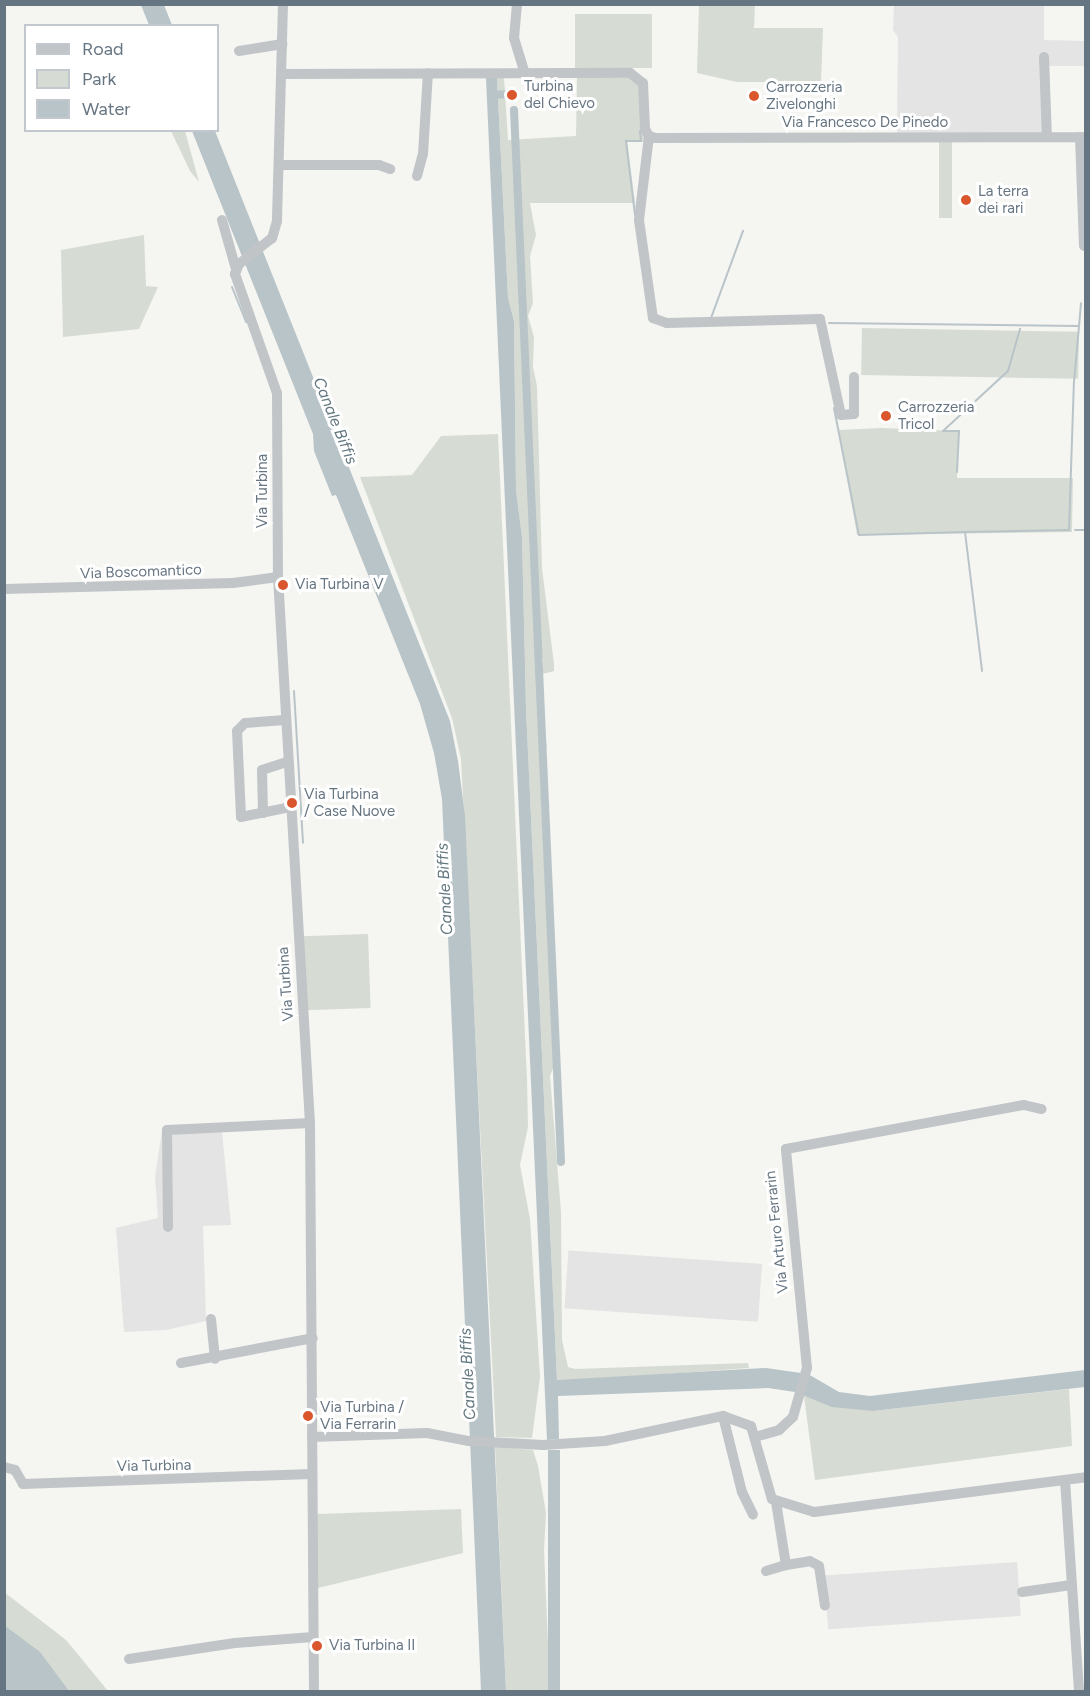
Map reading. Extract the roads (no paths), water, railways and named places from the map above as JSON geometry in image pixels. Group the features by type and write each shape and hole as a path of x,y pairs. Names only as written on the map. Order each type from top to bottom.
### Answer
{"street":[{"path":"238,267 268,242 277,221 281,165 283,4"},
{"path":"517,4 514,38 525,73"},
{"path":"239,51 282,44"},
{"path":"1044,57 1047,137"},
{"path":"417,176 423,154 428,73"},
{"path":"282,74 630,73 639,77 649,136 639,220 653,318 666,323 820,319 841,415 854,414 854,376"},
{"name":"Via Francesco De Pinedo","path":"649,136 1083,137 1084,246"},
{"path":"281,165 379,165 390,169"},
{"name":"Via Turbina","path":"222,220 238,267 238,287 278,393 278,577 287,762 310,1124 314,1692"},
{"name":"Via Boscomantico","path":"4,589 221,583 278,577"},
{"path":"285,720 245,723 237,730 241,817 290,807"},
{"path":"263,813 262,770 287,762"},
{"name":"Via Arturo Ferrarin","path":"755,1437 787,1424 802,1398 807,1368 786,1149 1024,1106 1042,1110"},
{"path":"168,1227 167,1130 310,1124"},
{"path":"211,1318 215,1359"},
{"path":"181,1363 215,1359 313,1338"},
{"path":"312,1437 427,1433 470,1441 496,1440 543,1445 605,1441 723,1416 747,1422 755,1437 768,1493 776,1502 786,1565"},
{"path":"723,1416 742,1492 753,1515"},
{"name":"Via Turbina","path":"4,1467 15,1470 23,1484 312,1474"},
{"path":"776,1502 820,1512 1086,1478"},
{"path":"1065,1480 1079,1692"},
{"path":"766,1571 810,1561 819,1566 825,1606"},
{"path":"1022,1592 1072,1585"},
{"path":"129,1659 235,1643 313,1637"}],"water":[{"path":"141,5 164,5 172,24 149,24"},
{"path":"486,78 497,78 508,298 514,321 516,490 522,537 526,709 557,1380 766,1368 808,1374 839,1392 870,1396 1085,1370 1085,1387 873,1411 832,1407 795,1392 768,1388 558,1396 559,1439 547,1440"},
{"name":"Canale Biffis","path":"192,132 215,132 450,721 465,816 506,1691 481,1691 442,799 434,753 420,704 336,495 332,496 314,451 313,434"},
{"path":"548,1450 560,1450 560,1691 548,1691"},
{"path":"4,1625 40,1652 69,1691 5,1691"}],"waterway":[{"path":"492,99 492,95 513,94"},
{"path":"514,110 561,1162"},
{"path":"635,215 626,141 641,141 640,131"},
{"path":"711,318 743,231"},
{"path":"232,287 246,322"},
{"path":"965,532 1069,530 1074,382 1081,303"},
{"path":"829,323 1078,326"},
{"path":"943,431 1008,371 1020,329"},
{"path":"834,408 859,535 965,532 982,671"},
{"path":"943,431 959,431 957,472"},
{"path":"1075,530 1086,530"},
{"path":"294,691 303,843"}],"place":[{"name":"Turbina del Chievo","path":"512,95"},
{"name":"Carrozzeria Zivelonghi","path":"754,96"},
{"name":"La terra dei rari","path":"966,200"},
{"name":"Carrozzeria Tricol","path":"886,416"},
{"name":"Via Turbina V","path":"283,585"},
{"name":"Via Turbina / Case Nuove","path":"292,803"},
{"name":"Via Turbina / Via Ferrarin","path":"308,1416"},
{"name":"Via Turbina II","path":"317,1646"}]}
